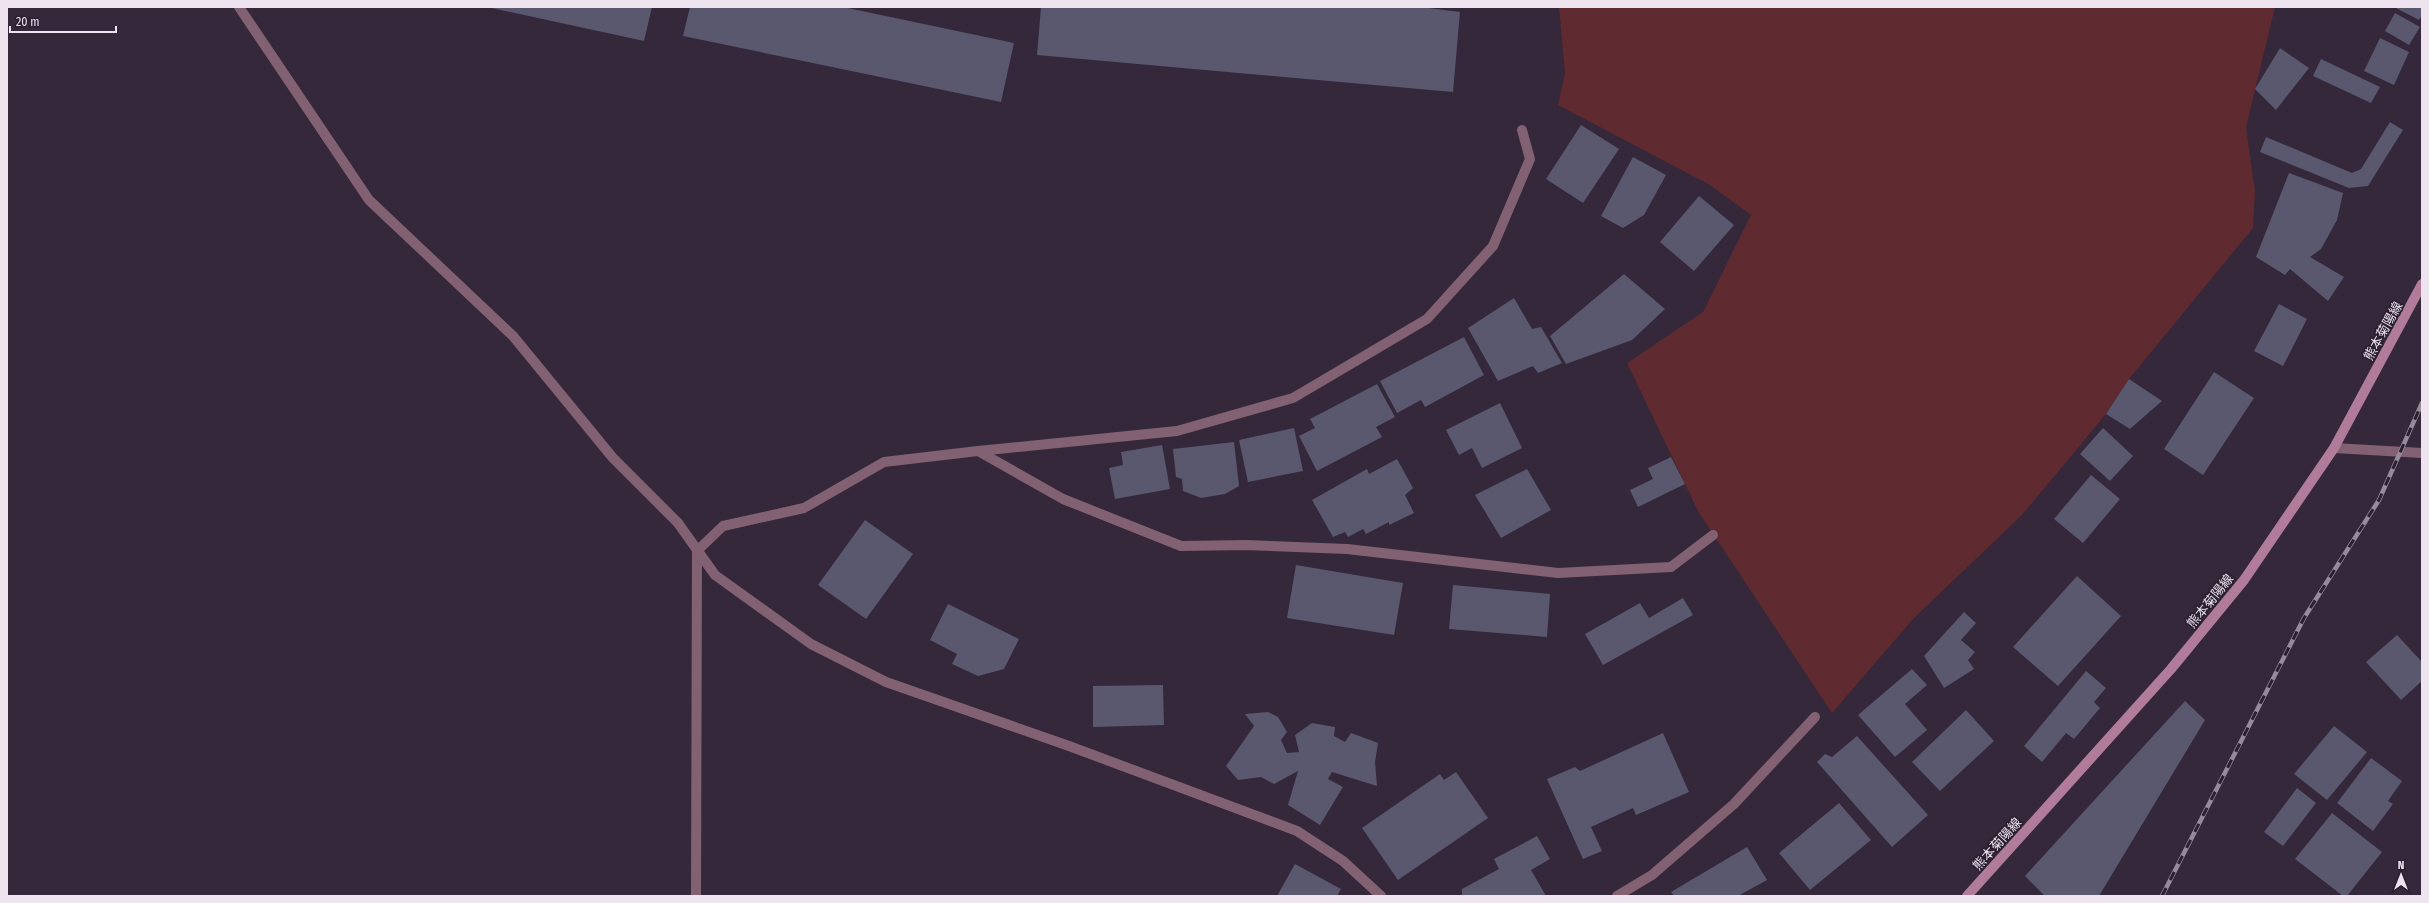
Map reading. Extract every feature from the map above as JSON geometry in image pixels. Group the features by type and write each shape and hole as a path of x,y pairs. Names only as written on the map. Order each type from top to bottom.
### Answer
{"main road":[{"name":"熊本菊陽線","path":"1967,896 2171,669 2244,580 2334,448 2422,284"}],"street":[{"path":"239,7 369,200 513,336 613,458 678,523 715,575 811,644 886,682 1297,831 1343,861 1381,896"},
{"path":"696,896 697,551 723,526 804,508 884,462 1177,431 1293,398 1427,319 1493,246 1530,159 1522,130"},
{"path":"2334,448 2422,452"},
{"path":"978,451 1063,499 1181,546 1246,545 1347,549 1558,573 1671,567 1713,534"},
{"path":"1617,896 1652,875 1734,804 1815,717"}],"shaded area":[{"path":"1559,7 2275,7 2246,127 2255,191 2253,228 2129,379 2106,414 2022,515 1914,618 1832,713 1699,513 1627,363 1703,312 1751,215 1710,185 1558,105 1565,74"}],"building":[{"path":"487,7 652,7 644,41"},
{"path":"690,7 843,7 1014,43 1001,102 683,36"},
{"path":"1041,7 1420,7 1460,12 1453,92 1037,55"},
{"path":"2394,7 2422,7 2422,15 2419,20"},
{"path":"2395,13 2420,27 2409,45 2385,31"},
{"path":"2380,38 2409,52 2394,85 2364,71"},
{"path":"2280,48 2309,68 2276,110 2255,89"},
{"path":"2321,59 2380,87 2371,103 2313,76"},
{"path":"2390,122 2403,130 2368,186 2349,188 2260,152 2266,137 2352,173 2361,169"},
{"path":"1581,125 1619,149 1583,203 1546,179"},
{"path":"1633,157 1666,175 1644,215 1623,228 1601,216"},
{"path":"2289,173 2343,193 2337,220 2321,249 2310,257 2344,277 2328,301 2290,269 2285,275 2256,257"},
{"path":"1699,196 1734,225 1694,271 1660,242"},
{"path":"1624,274 1665,309 1632,340 1566,364 1550,336"},
{"path":"1514,298 1532,329 1541,327 1562,363 1538,373 1533,366 1498,381 1468,328"},
{"path":"2279,304 2307,319 2283,366 2254,351"},
{"path":"1464,337 1484,375 1425,407 1421,400 1397,413 1380,381"},
{"path":"2214,372 2254,398 2203,475 2164,449"},
{"path":"2129,379 2162,401 2130,429 2106,414"},
{"path":"1377,384 1395,417 1376,427 1382,437 1317,471 1299,436 1315,428 1310,419"},
{"path":"1500,403 1522,448 1482,468 1472,448 1459,455 1446,430"},
{"path":"1294,428 1303,471 1248,482 1239,440"},
{"path":"2103,428 2133,456 2110,481 2080,454"},
{"path":"1234,442 1239,486 1225,494 1201,498 1183,491 1182,479 1176,477 1173,449"},
{"path":"1162,445 1170,489 1115,499 1109,468 1123,465 1121,452"},
{"path":"1671,457 1685,484 1638,507 1630,490 1653,479 1648,468"},
{"path":"1397,459 1413,488 1405,495 1414,513 1389,525 1389,522 1366,534 1363,529 1348,537 1345,532 1333,537 1312,500 1367,469 1369,474"},
{"path":"1527,469 1551,510 1501,538 1475,495"},
{"path":"2091,475 2120,499 2083,543 2054,519"},
{"path":"865,520 913,554 866,619 818,585"},
{"path":"1296,565 1403,583 1394,635 1287,618"},
{"path":"2077,576 2121,616 2058,686 2013,647"},
{"path":"1453,585 1550,594 1547,637 1449,629"},
{"path":"1683,598 1693,615 1603,665 1585,634 1640,603 1649,618"},
{"path":"948,604 1019,639 1004,669 978,676 952,664 957,654 930,640"},
{"path":"1964,612 1976,623 1961,640 1975,652 1968,660 1974,669 1944,688 1924,656"},
{"path":"2397,635 2422,662 2422,681 2401,700 2366,662"},
{"path":"1912,669 1927,685 1905,704 1927,730 1895,757 1858,715"},
{"path":"2086,671 2106,688 2094,702 2100,708 2074,739 2066,733 2042,762 2024,746"},
{"path":"1163,685 1164,725 1093,727 1093,686"},
{"path":"2185,701 2205,720 2099,896 2045,896 2025,876"},
{"path":"1966,710 1994,741 1940,791 1912,762"},
{"path":"1268,712 1278,717 1287,732 1281,740 1287,753 1299,752 1295,735 1312,723 1335,727 1334,736 1345,742 1351,733 1378,743 1375,762 1377,786 1332,772 1328,779 1343,787 1320,825 1288,805 1298,771 1274,784 1261,777 1238,780 1226,766 1254,726 1245,714"},
{"path":"2334,726 2367,752 2327,800 2294,774"},
{"path":"1663,733 1689,792 1636,815 1633,808 1591,827 1602,851 1583,859 1547,779 1575,767 1580,771"},
{"path":"1857,736 1928,815 1892,847 1817,762 1825,754 1832,757"},
{"path":"2371,758 2402,781 2388,801 2393,804 2373,831 2337,803"},
{"path":"1456,772 1488,818 1398,880 1362,828 1440,774 1444,780"},
{"path":"2297,788 2316,803 2283,846 2264,832"},
{"path":"1839,803 1871,840 1810,890 1779,853"},
{"path":"2332,813 2382,852 2347,896 2343,896 2295,859"},
{"path":"1537,836 1550,859 1531,870 1546,896 1462,896 1462,889 1499,869 1494,859"},
{"path":"1747,847 1767,880 1738,896 1674,896 1671,892"},
{"path":"1295,864 1341,889 1337,896 1277,896"}],"railway":[{"path":"2162,896 2304,618 2379,500 2422,403"}]}
